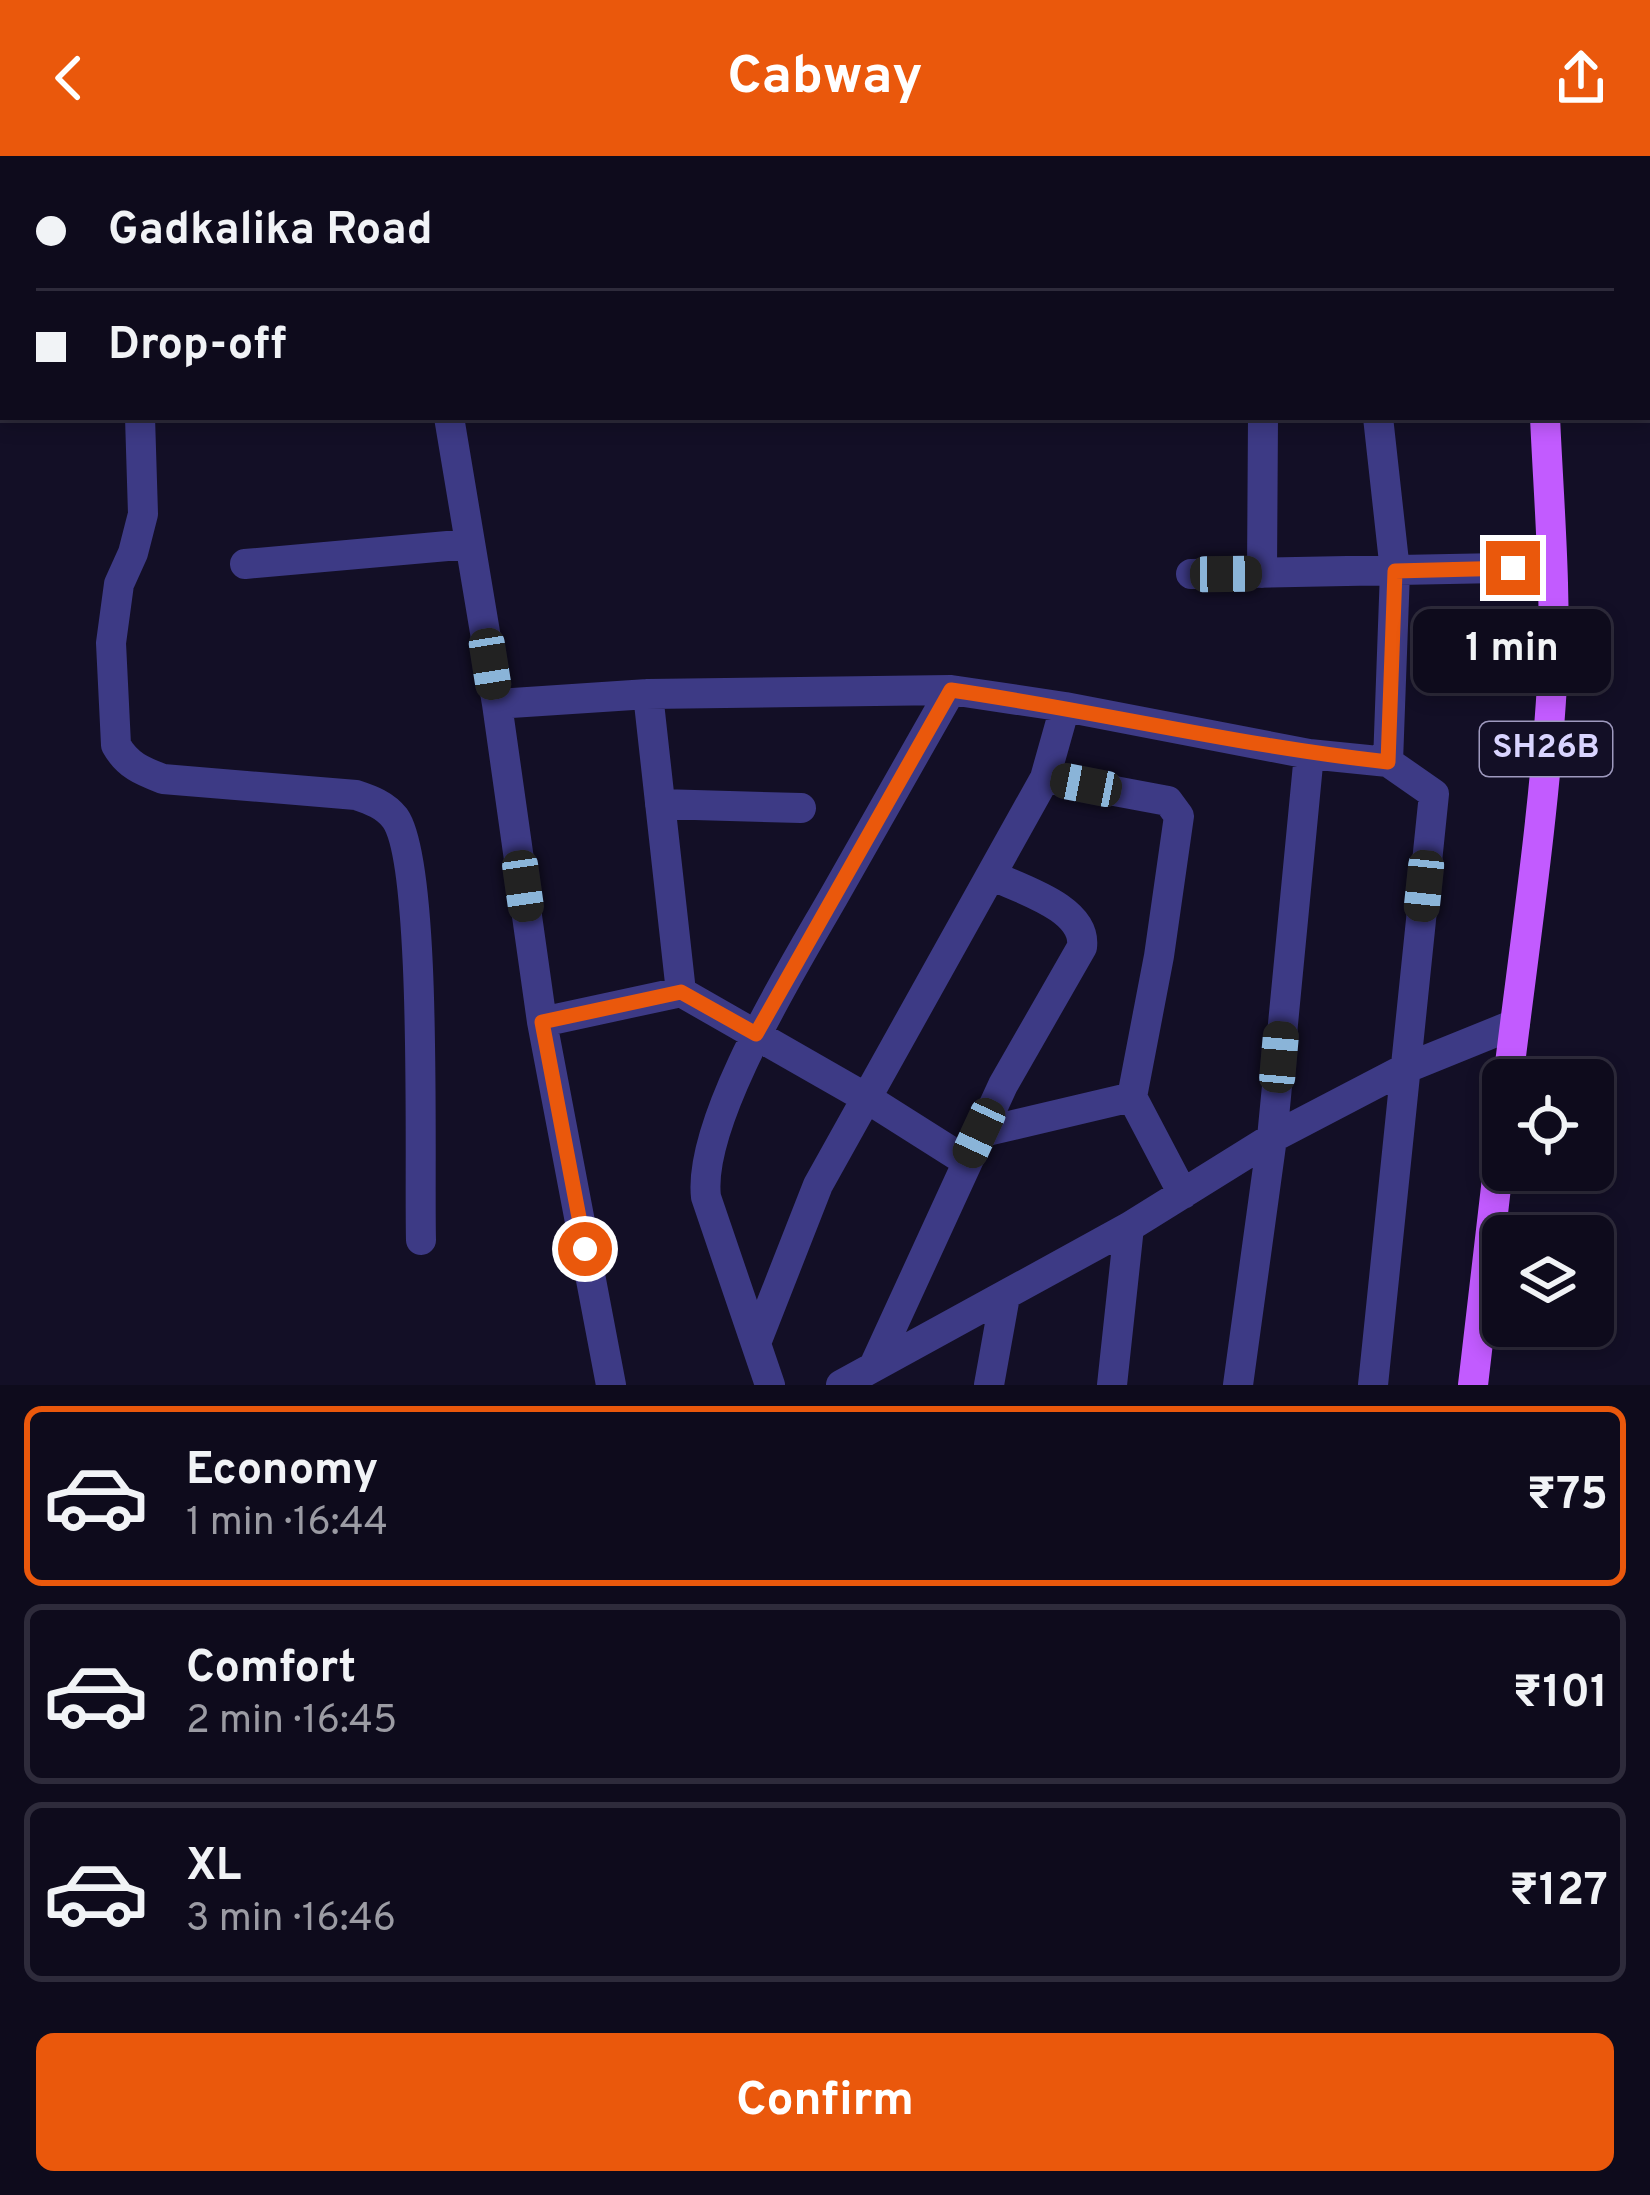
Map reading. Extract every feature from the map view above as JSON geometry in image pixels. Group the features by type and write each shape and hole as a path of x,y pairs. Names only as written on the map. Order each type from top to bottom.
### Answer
{"main road":[{"name":"SH26B","path":"1511,1059 1552,681 1545,420"},
{"path":"1474,1385 1496,1191"}],"street":[{"path":"140,420 143,514 134,553 119,584 111,643 116,745 139,770 163,779 339,792 376,801 394,817 403,837 416,921 421,1240"},
{"path":"449,420 542,1022 611,1385"},
{"path":"1262,573 1263,420"},
{"path":"1378,420 1395,571 1388,762"},
{"path":"245,564 470,544"},
{"path":"1191,574 1552,567"},
{"path":"496,704 648,694 951,690 1065,706 1309,754 1388,762 1434,794 1373,1385"},
{"path":"770,1385 706,1197 709,1153 756,1034 951,690"},
{"path":"648,694 681,992"},
{"path":"756,1343 818,1185 1045,778 1065,706"},
{"path":"1238,1385 1272,1138 1309,754"},
{"path":"1045,778 1168,801 1177,808 1159,956 1132,1097 1183,1194"},
{"path":"660,804 801,808"},
{"path":"874,1366 1003,1084 1082,947 1084,936 1076,922 1060,909 991,875"},
{"path":"542,1022 681,992 868,1099 973,1147 1132,1097"},
{"path":"841,1385 1129,1227 1272,1138 1404,1069 1515,1024"},
{"path":"1112,1385 1129,1227"},
{"path":"988,1385 1005,1296"}],"route":[{"path":"585,1249 542,1022 681,992 756,1034 951,690 1065,706 1309,754 1388,762 1395,571 1513,568"}]}
